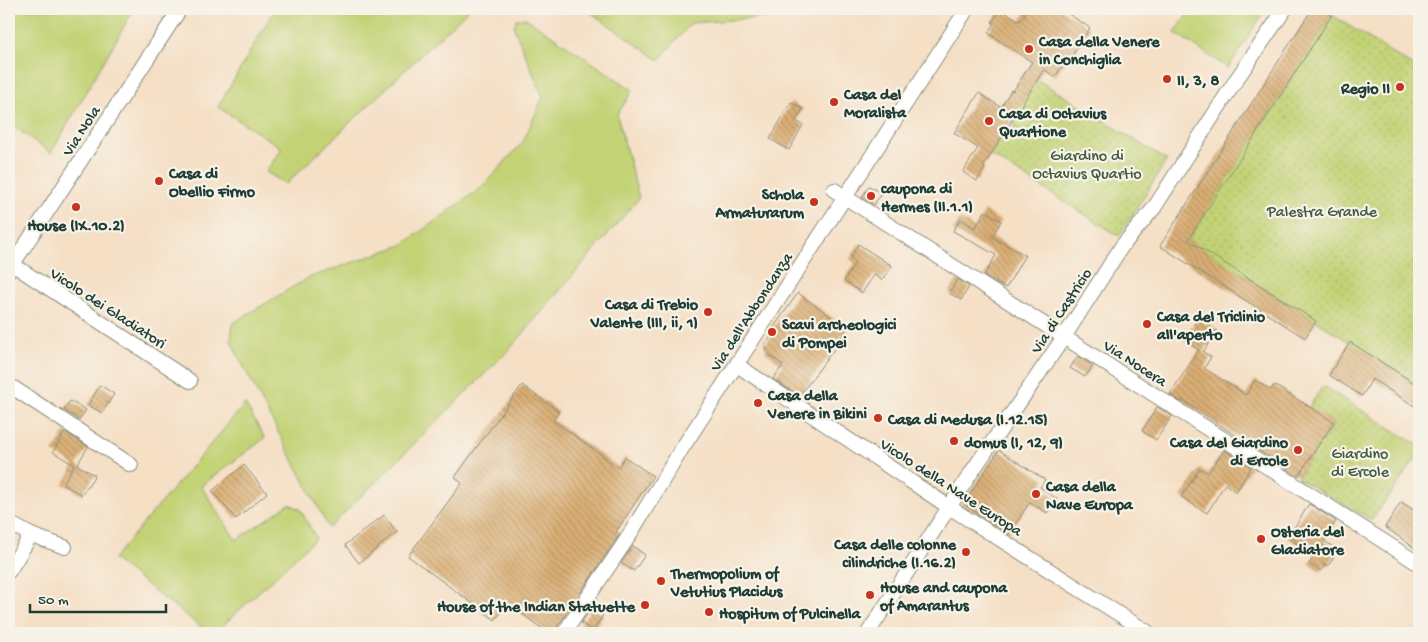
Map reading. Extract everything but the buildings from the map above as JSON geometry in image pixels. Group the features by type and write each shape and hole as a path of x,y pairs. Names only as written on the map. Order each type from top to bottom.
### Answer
{"street":[{"name":"Via Nola","path":"10,266 180,9"},
{"name":"Via dell'Abbondanza","path":"564,633 627,539 681,450 737,365 839,194 967,9"},
{"name":"Via di Castricio","path":"868,633 1122,246 1154,208 1236,80 1285,9"},
{"name":"Via Nocera","path":"839,194 1419,564"},
{"name":"Vicolo dei Gladiatori","path":"10,266 190,380"},
{"name":"Vicolo della Nave Europa","path":"737,365 949,507 1149,633"},
{"path":"9,385 131,465"},
{"path":"9,523 31,535 65,547"},
{"path":"9,571 31,535"}],"green space":[{"path":"9,9 134,9 51,153 9,123"},
{"path":"275,9 469,9 286,184 266,172 282,148 218,107"},
{"path":"586,9 876,9 691,23 659,60"},
{"path":"1191,9 1266,9 1228,68 1175,33"},
{"name":"Palestra Grande","path":"1332,15 1419,70 1419,386 1188,240"},
{"path":"526,18 633,90 617,115 639,198 508,351 329,528 239,358 231,340 233,323 308,278 402,245 481,188 523,142 543,97 514,28 516,19"},
{"name":"Giardino di Octavius Quartio","path":"1025,72 1167,160 1119,236 990,155 999,124 1011,132 1016,124 1004,116 1032,88 1020,80"},
{"name":"Giardino di Ercole","path":"1323,386 1419,446 1419,454 1372,520 1297,478 1334,423 1309,407"},
{"path":"245,404 265,438 201,486 236,540 289,504 300,509 316,538 215,633 209,633 113,559"}],"place":[{"name":"Casa della Venere in Conchiglia","path":"1029,49"},
{"name":"II, 3, 8","path":"1167,79"},
{"name":"Regio II","path":"1400,87"},
{"name":"Casa del Moralista","path":"834,102"},
{"name":"Casa di Octavius Quartione","path":"989,121"},
{"name":"Casa di Obellio Firmo","path":"159,181"},
{"name":"caupona di Hermes (II.1.1)","path":"871,196"},
{"name":"Schola Armaturarum","path":"814,202"},
{"name":"House (IX.10.2)","path":"76,207"},
{"name":"Casa di Trebio Valente (III, ii, 1)","path":"708,312"},
{"name":"Casa del Triclinio all'aperto","path":"1147,324"},
{"name":"Scavi archeologici di Pompei","path":"772,332"},
{"name":"Casa della Venere in Bikini","path":"758,403"},
{"name":"Casa di Medusa (I.12.15)","path":"878,418"},
{"name":"domus (I, 12, 9)","path":"954,441"},
{"name":"Casa del Giardino di Ercole","path":"1298,450"},
{"name":"Casa della Nave Europa","path":"1036,494"},
{"name":"Osteria del Gladiatore","path":"1261,539"},
{"name":"Casa delle colonne cilindriche (I.16.2)","path":"966,552"},
{"name":"Thermopolium of Vetutius Placidus","path":"661,581"},
{"name":"House and caupona of Amarantus","path":"870,595"},
{"name":"House of the Indian Statuette","path":"645,605"},
{"name":"Hospitum of Pulcinella","path":"709,612"}]}
